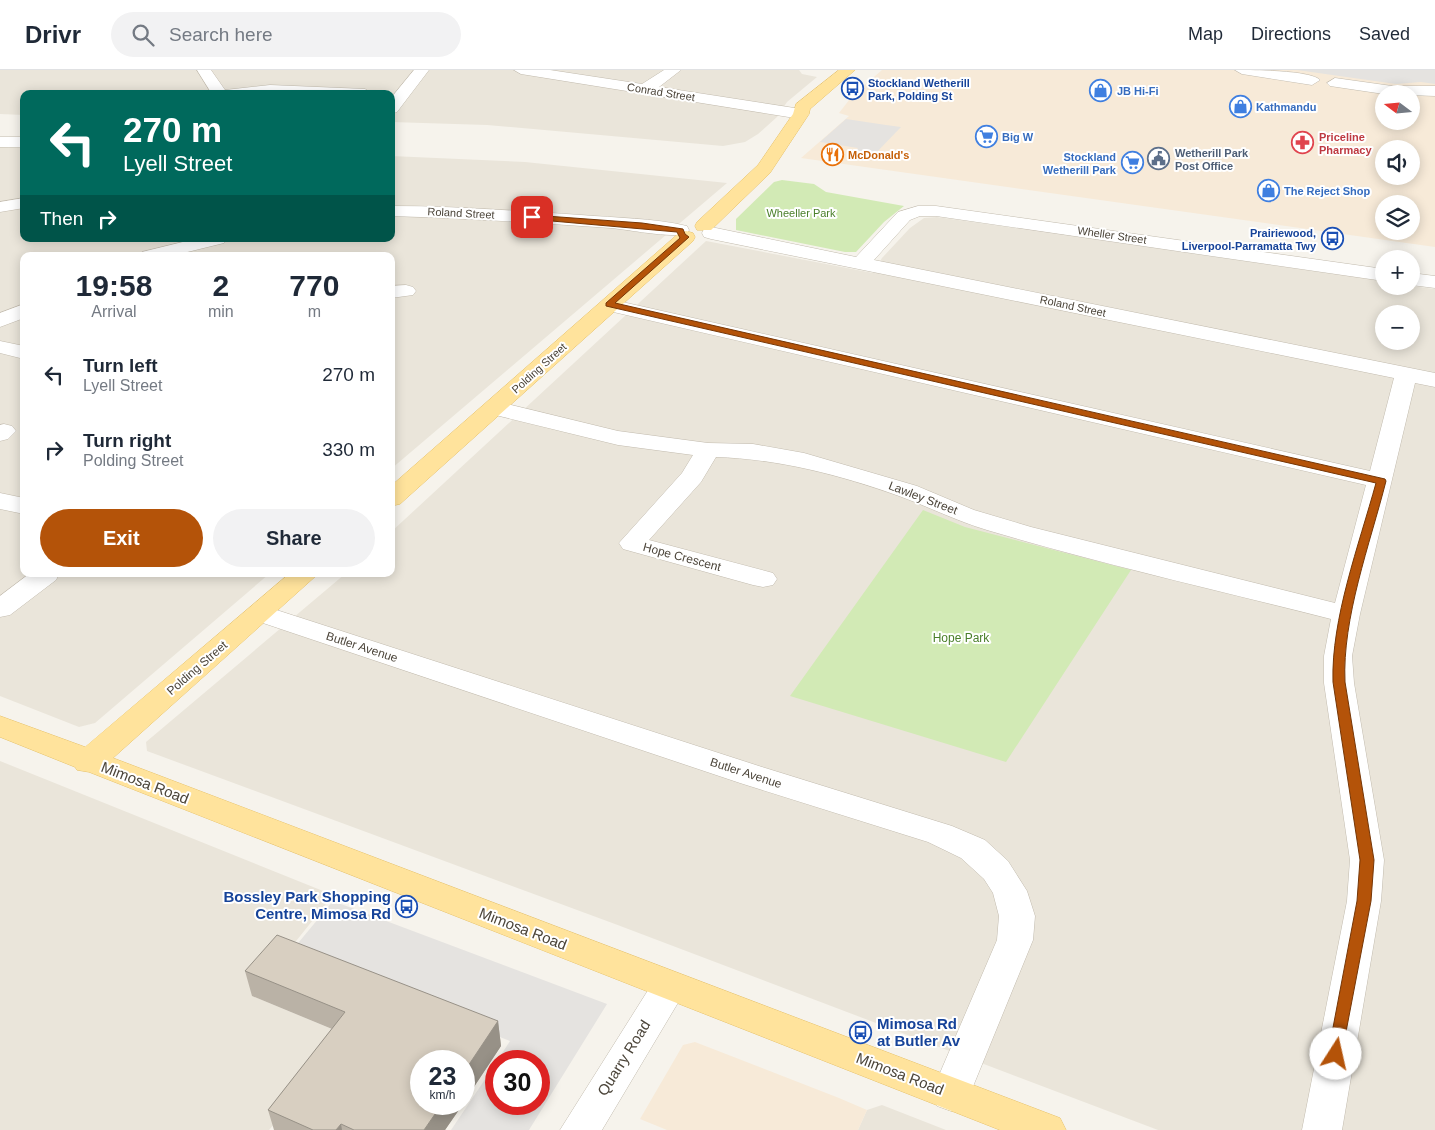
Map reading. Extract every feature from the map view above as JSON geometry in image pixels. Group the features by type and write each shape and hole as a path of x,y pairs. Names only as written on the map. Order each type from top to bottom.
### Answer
{"main road":[{"name":"Polding Street","path":"395,495 764,169 801,114 802,107 848,70"},
{"path":"801,114 816,109 866,70"},
{"name":"Polding Street","path":"88,762 302,577"},
{"name":"Mimosa Road","path":"0,726 88,762 1046,1130"}],"street":[{"path":"397,95 422,70"},
{"name":"Conrad Street","path":"521,70 801,114"},
{"path":"646,89 674,70"},
{"path":"1242,70 1313,78"},
{"path":"1265,70 1313,78 1321,83 1336,81 1398,88 1435,87"},
{"path":"204,71 217,90"},
{"path":"1336,81 1392,91 1435,91"},
{"path":"0,142 20,142"},
{"path":"0,207 20,204"},
{"name":"Roland Street","path":"395,211 461,212 642,225 695,231 861,263 1421,378"},
{"name":"Wheller Street","path":"861,263 904,216 918,212 936,211 1375,274"},
{"path":"156,252 171,243"},
{"path":"1420,280 1435,282"},
{"path":"609,304 1381,481"},
{"path":"0,321 20,312"},
{"path":"0,347 20,351"},
{"path":"1322,1130 1364,901 1367,860 1339,682 1338,656 1346,614 1381,481 1421,378"},
{"name":"Lawley Street","path":"495,408 618,438 708,450 753,451 804,460 908,491 965,515 1022,532 1346,614"},
{"name":"Hope Crescent","path":"708,450 692,478 632,543 763,579"},
{"path":"0,501 20,505"},
{"path":"0,609 42,577"},
{"name":"Butler Avenue","path":"260,613 751,775 940,834 973,849 996,870 1010,891 1017,916 1015,940 951,1094"},
{"name":"Quarry Road","path":"580,1130 670,986"}],"shaded area":[{"path":"0,70 799,70 802,74 817,77 787,102 777,117 758,134 745,142 723,146 487,125 395,122 395,90 20,90 20,115 0,114"},
{"name":"Stockland Wetherill Park","path":"882,70 1435,70 1435,247 1385,240 1420,240 1420,195 1375,195 1375,239 801,158 849,116 839,113 853,95"},
{"path":"1297,70 1435,70 1435,84 1421,82 1396,84"},
{"path":"846,119 901,127 874,155 855,151 858,148 820,142"},
{"path":"0,147 20,148 20,242 395,242 395,156 525,162 727,183 395,466 395,252 20,252 20,577 265,577 95,723 79,727 0,696"},
{"path":"937,217 1375,280 1375,295 1420,295 1420,287 1435,289 1435,1130 1158,1130 615,924 147,751 146,742 341,577 395,577 395,528 706,241 873,273 882,258 910,228 924,218"},
{"path":"0,761 333,895 252,996 351,1037 269,1130 0,1130"},
{"path":"333,901 607,1004 550,1096 550,1050 504,1050 510,1041 289,954"},
{"path":"695,1042 867,1110 858,1130 667,1130 640,1119 683,1045"},
{"path":"485,1079 485,1115 538,1115 529,1130 451,1130 461,1115 475,1115 475,1094"},
{"path":"882,1105 946,1130 858,1130 867,1110"}],"green space":[{"name":"Wheeller Park","path":"782,180 814,184 826,192 904,206 884,222 856,252 845,252 736,230 736,219 774,182"},
{"name":"Hope Park","path":"923,510 965,527 1131,570 1006,762 790,696"}],"building":[{"path":"277,935 498,1021 475,1056 475,1050 410,1050 410,1115 434,1115 424,1130 354,1130 341,1124 336,1130 313,1130 268,1110 345,1012 245,971"}],"place":[{"name":"Stockland Wetherill Park, Polding St","path":"852,89"},
{"name":"JB Hi-Fi","path":"1101,91"},
{"name":"Kathmandu","path":"1240,107"},
{"name":"Big W","path":"986,137"},
{"name":"Priceline Pharmacy","path":"1303,143"},
{"name":"McDonald's","path":"832,155"},
{"name":"Wetherill Park Post Office","path":"1159,159"},
{"name":"Stockland Wetherill Park","path":"1132,163"},
{"name":"The Reject Shop","path":"1268,191"},
{"name":"Prairiewood, Liverpool-Parramatta Twy","path":"1332,239"},
{"name":"Bossley Park Shopping Centre, Mimosa Rd","path":"407,906"},
{"name":"Mimosa Rd at Butler Av","path":"861,1033"}],"route":[{"path":"532,217 642,225 680,230 679,232 682,236 686,237 609,304 1381,481 1346,614 1338,656 1339,682 1367,860 1364,901 1336,1054"}]}
